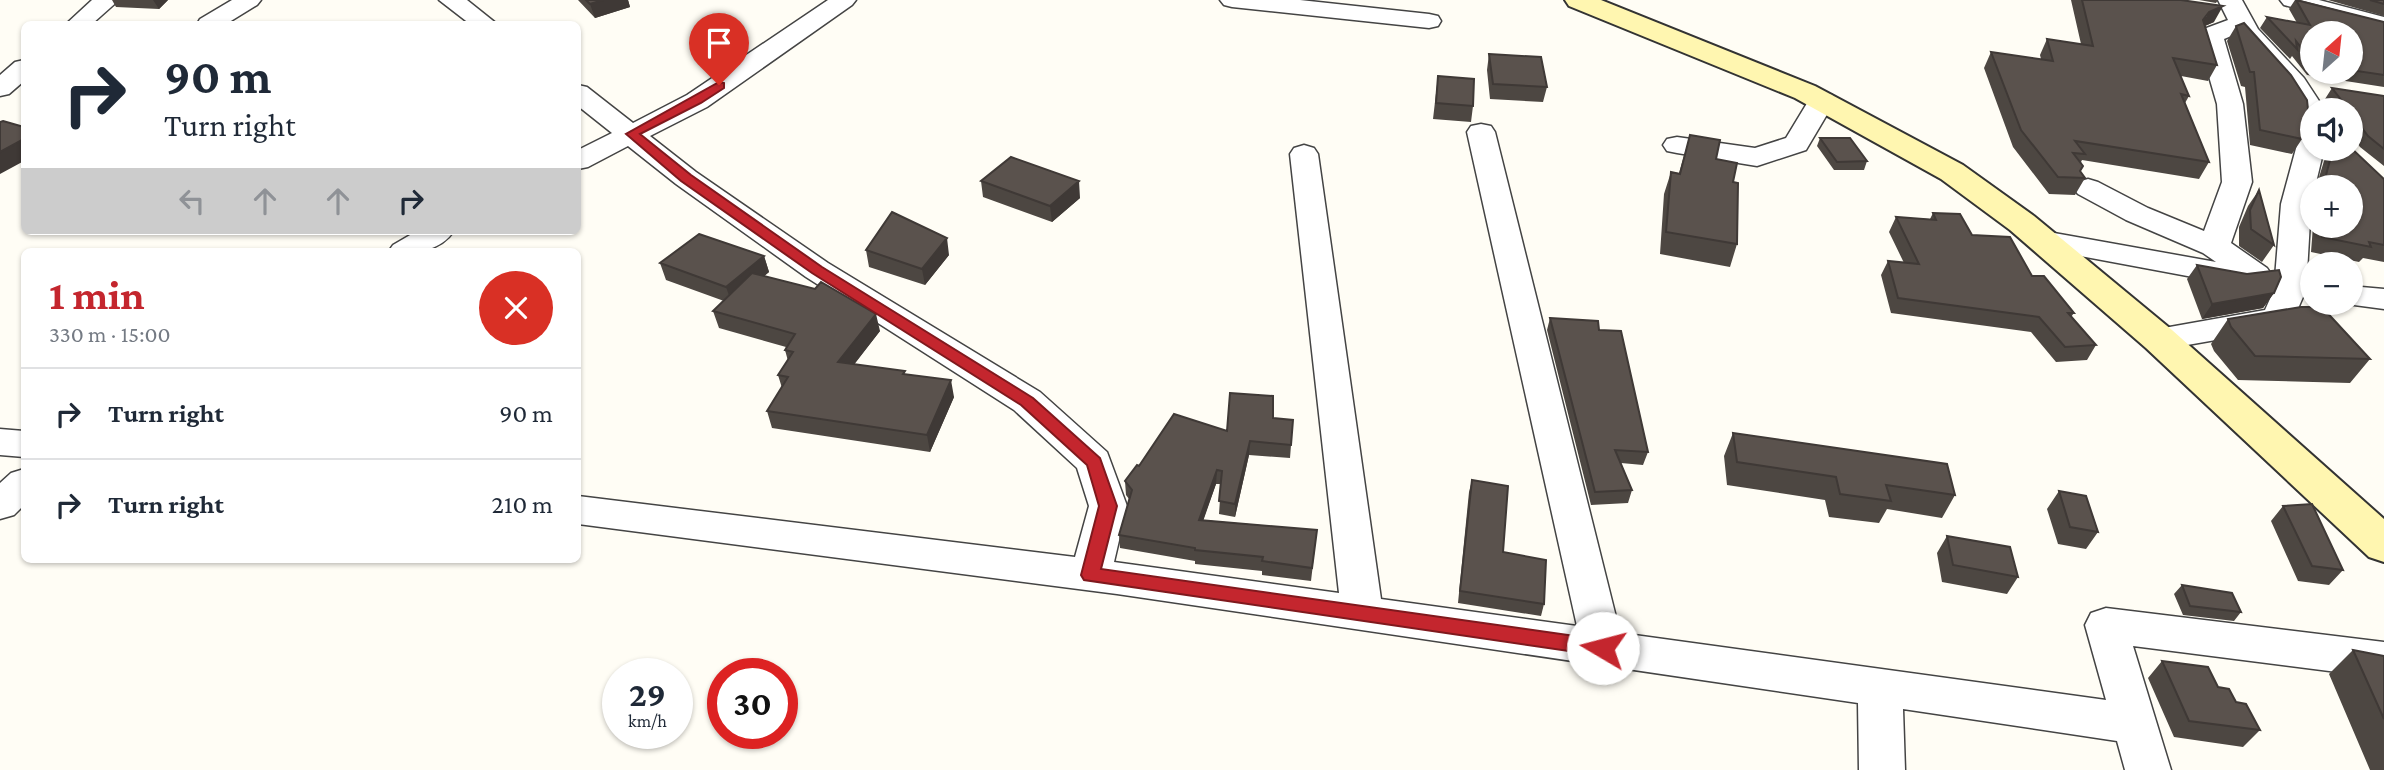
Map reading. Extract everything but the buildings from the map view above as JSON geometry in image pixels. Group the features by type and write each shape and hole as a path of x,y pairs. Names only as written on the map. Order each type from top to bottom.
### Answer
{"street":[{"path":"82,21 107,0"},
{"path":"214,21 249,0"},
{"path":"451,0 481,21"},
{"path":"581,160 697,101 844,0"},
{"path":"1232,0 1429,21"},
{"path":"1578,0 1703,49 1822,101 1952,172 2043,240 2159,339 2384,545"},
{"path":"2292,0 2384,25"},
{"path":"2214,246 2237,182 2230,104 2210,36 2231,13 2295,84 2304,98"},
{"path":"0,88 21,70"},
{"path":"2295,84 2333,90"},
{"path":"581,95 686,178 817,270 1027,401 1094,462 1108,506 1090,575"},
{"path":"1676,145 1757,157 1796,144 1822,101"},
{"path":"1481,132 1603,648"},
{"path":"1304,154 1362,614"},
{"path":"2300,274 2296,204 2307,161"},
{"path":"2088,188 2137,214 2214,246 2256,275 2300,291"},
{"path":"411,248 432,235"},
{"path":"2043,240 2238,276 2256,275"},
{"path":"2159,339 2278,319 2300,292"},
{"path":"2363,297 2384,299"},
{"path":"0,442 21,444"},
{"path":"0,505 21,486"},
{"path":"581,510 1090,575 2134,724"},
{"path":"2148,770 2106,625 2384,660"},
{"path":"1880,687 1882,770"}],"route":[{"path":"719,85 697,101 632,134 686,178 817,270 1027,401 1094,462 1108,506 1090,575 1603,648"}]}
